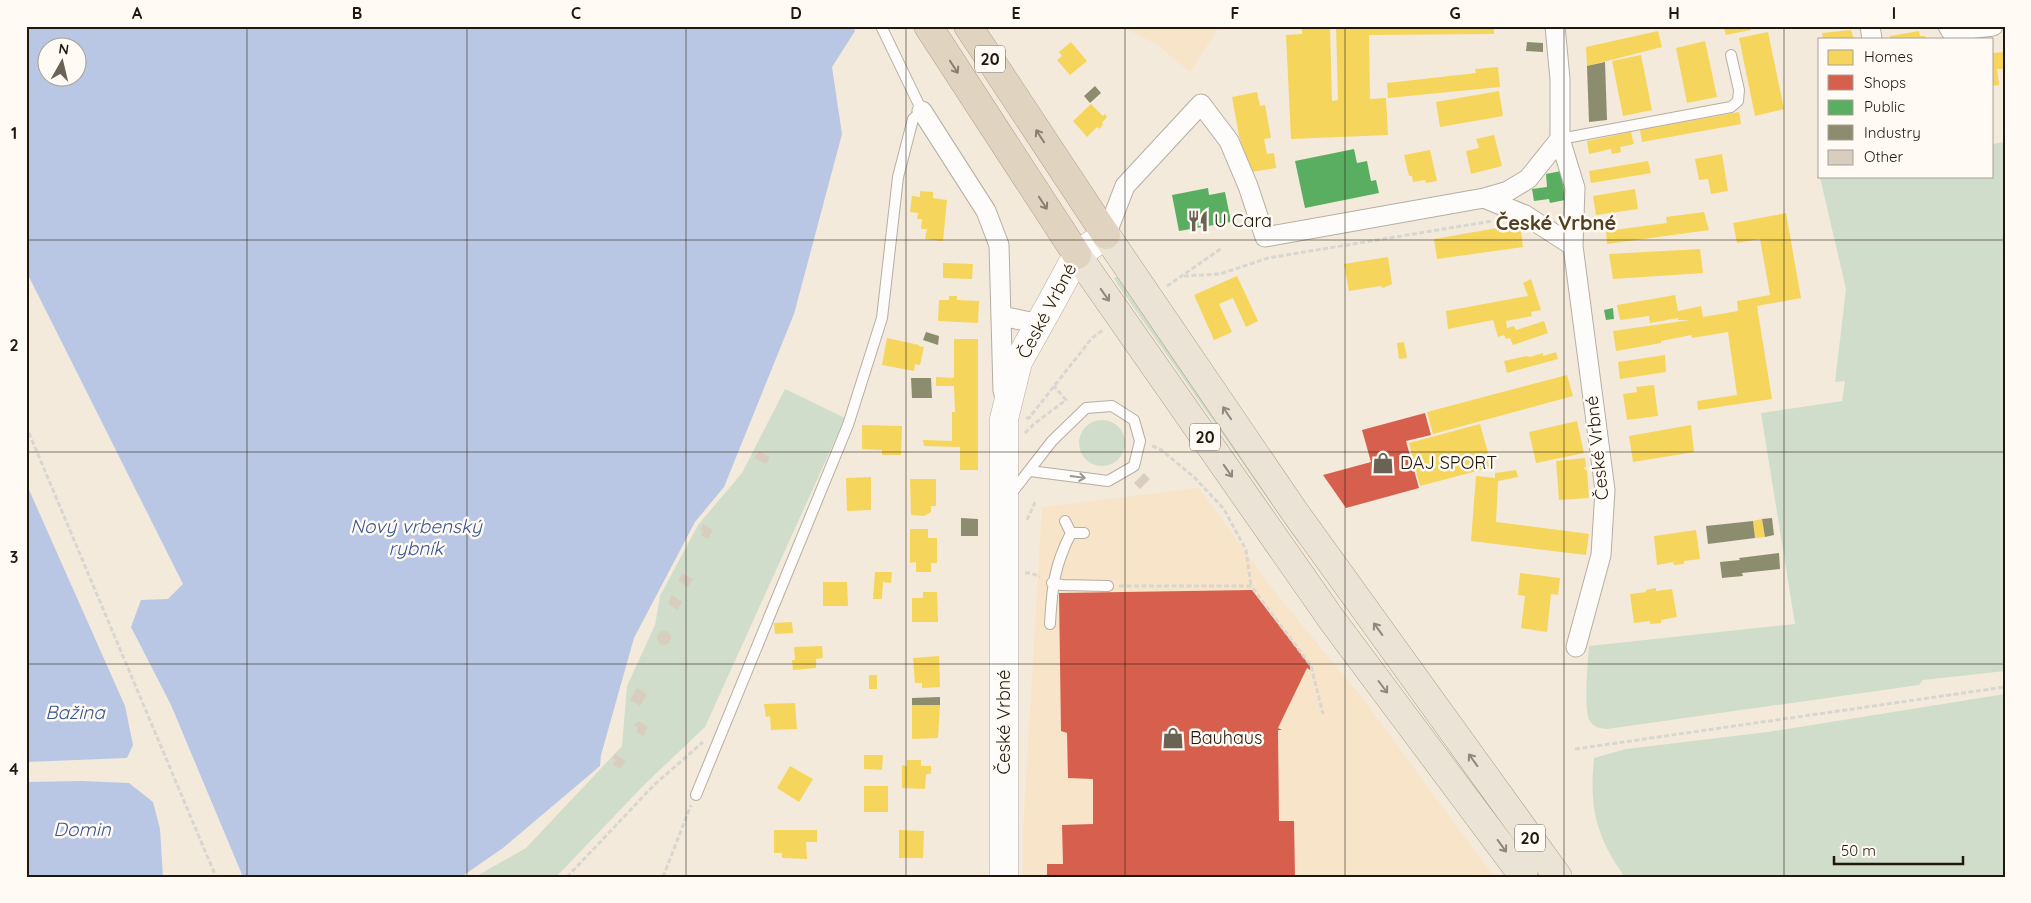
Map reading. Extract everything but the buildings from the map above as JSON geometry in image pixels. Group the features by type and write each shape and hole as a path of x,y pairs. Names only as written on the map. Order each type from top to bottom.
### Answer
{"highway":[{"name":"20","path":"928,26 1077,255"},
{"name":"20","path":"968,26 1106,235"}],"main road":[{"name":"20","path":"1106,235 1294,511 1558,877"},
{"name":"20","path":"1077,255 1332,620 1524,877"}],"street":[{"name":"České Vrbné","path":"1555,26 1560,79 1560,139 1575,188 1573,246 1605,490 1600,555 1576,647"},
{"path":"1948,26 1951,31 1993,26"},
{"path":"1106,235 1125,186 1201,104 1229,141 1248,186 1265,237 1484,198 1508,191 1528,179 1560,139"},
{"path":"922,111 986,211 999,245 1002,316 1016,422"},
{"path":"1484,198 1525,215 1573,246"},
{"name":"České Vrbné","path":"1004,877 1003,504 1016,422 1018,362 1077,255 1106,235"},
{"path":"1002,316 1039,324"},
{"path":"1479,815 1502,800"}],"lane":[{"path":"696,795 848,425 882,318 898,177 912,119 922,111 881,26"},
{"path":"1560,139 1731,107 1738,101 1739,90 1731,55"},
{"path":"1003,504 1052,441 1086,408 1112,406 1134,420 1140,441 1134,466 1108,481 1030,471"},
{"path":"1050,624 1052,583 1061,551 1070,533 1065,521"},
{"path":"1070,533 1084,533"},
{"path":"1052,583 1108,586"}],"path":[{"path":"1184,276 1220,274 1268,258 1525,215"},
{"path":"1163,288 1184,276 1222,248"},
{"path":"1054,386 1066,400 1034,424 1023,436 1016,422 1029,418 1054,386 1092,338 1105,328"},
{"path":"26,426 216,877"},
{"path":"1140,441 1160,449 1194,477 1224,509 1246,550 1251,586 1311,666 1323,714"},
{"path":"1108,586 1251,586"},
{"path":"1575,749 2005,687"},
{"path":"567,877 654,785 727,720"},
{"path":"663,877 696,795"}],"shaded area":[{"path":"1120,26 1220,26 1190,72 1156,44"},
{"path":"1199,488 1274,591 1364,700 1494,877 1023,877 1023,830 1042,507"}],"green space":[{"path":"2005,142 2005,671 1923,680 1919,685 1607,729 1593,725 1588,716 1587,707 1589,646 1795,624 1761,413 1842,401 1845,381 1835,382 1846,289 1820,178 1994,178 1994,144"},
{"path":"1117,277 1301,542 1297,541 1118,285 1114,278"},
{"path":"785,389 845,418 705,727 645,784 556,877 475,877 526,848 622,746 627,686 655,625 660,596 698,525 742,473"},
{"path":"1107,420 1119,426 1124,434 1124,452 1119,460 1111,465 1097,466 1085,460 1080,452 1079,438 1085,426 1093,421"},
{"path":"2005,694 2005,877 1625,877 1601,835 1594,807 1594,758 1626,749 1768,732"}],"water":[{"name":"Nový vrbenský rybník","path":"26,26 853,26 855,31 832,67 842,134 794,314 724,487 695,522 634,638 601,755 600,766 503,848 461,877 243,877 171,705 131,627 141,600 168,599 183,584 26,271"},
{"name":"Bažina","path":"26,483 125,706 133,745 127,758 26,762"},
{"name":"Domin","path":"82,781 129,783 153,802 160,829 163,877 26,877 26,782"}],"place":[{"name":"U Cara","path":"1198,221"},
{"name":"DAJ SPORT","path":"1383,463"},
{"name":"Bauhaus","path":"1173,738"}],"district":[{"name":"České Vrbné","path":"1556,223"}]}
